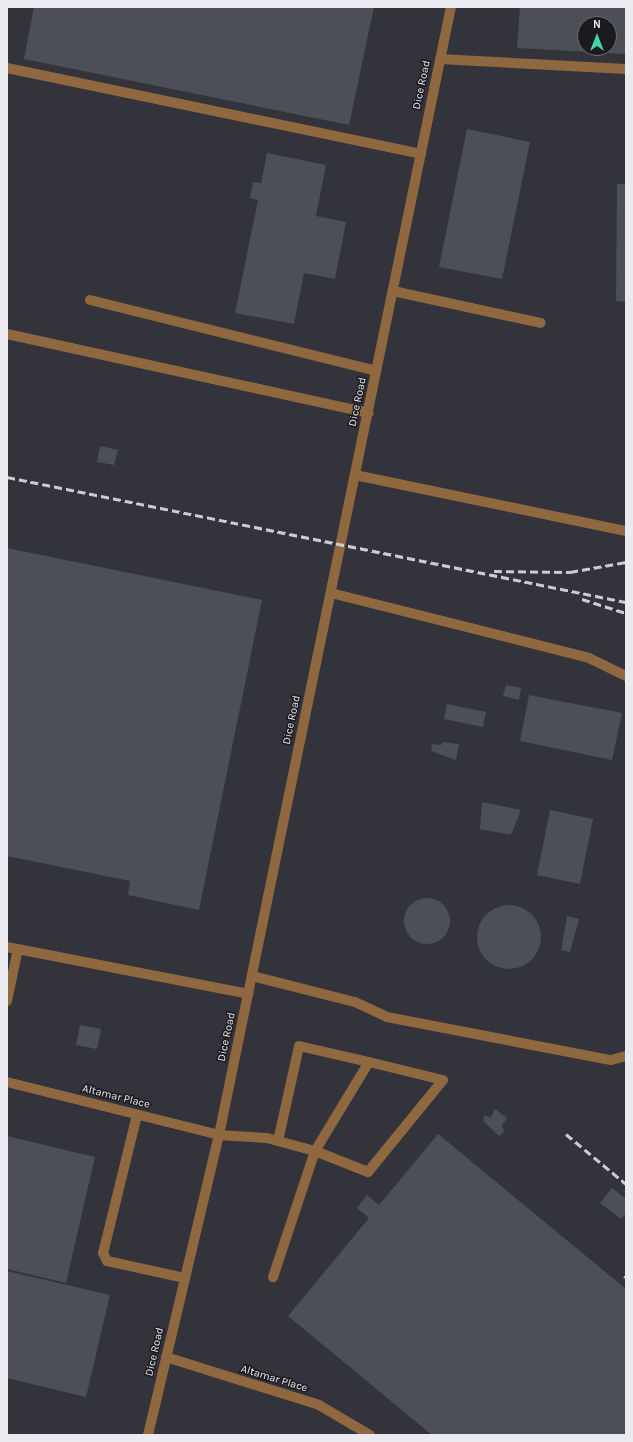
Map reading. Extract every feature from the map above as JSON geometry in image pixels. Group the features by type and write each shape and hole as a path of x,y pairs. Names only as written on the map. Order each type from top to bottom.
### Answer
{"street":[{"name":"Dice Road","path":"148,1435 219,1135 451,7"},
{"path":"440,59 626,69"},
{"path":"7,68 421,154"},
{"path":"392,291 541,323"},
{"path":"90,300 376,371"},
{"path":"7,334 368,413"},
{"path":"355,475 626,531"},
{"path":"331,593 589,658 626,676"},
{"path":"7,947 248,994"},
{"path":"7,1001 18,949"},
{"path":"252,976 355,1002 387,1017 611,1060 626,1056"},
{"path":"273,1277 315,1151 369,1062 299,1046 278,1141"},
{"name":"Altamar Place","path":"7,1082 219,1135 278,1141 315,1151 368,1172 443,1080 369,1062"},
{"path":"137,1115 104,1253 107,1261 185,1278"},
{"name":"Altamar Place","path":"166,1357 319,1405 370,1435"}],"building":[{"path":"34,7 374,7 349,125 24,59"},
{"path":"520,7 626,7 626,54 617,54 617,16 577,16 577,51 517,48"},
{"path":"467,129 530,142 502,279 439,267"},
{"path":"267,153 326,165 316,216 346,222 335,279 304,273 294,324 235,313 258,200 250,198 253,182 261,183"},
{"path":"617,184 626,184 626,302 616,301"},
{"path":"100,446 118,450 114,465 97,462"},
{"path":"7,548 262,600 199,910 128,895 130,881 7,856"},
{"path":"506,685 521,688 519,700 503,696"},
{"path":"529,695 622,713 612,760 520,741"},
{"path":"447,704 486,712 483,727 444,719"},
{"path":"442,742 459,744 456,760 431,751 432,744 441,745"},
{"path":"482,802 521,810 511,835 480,829"},
{"path":"550,810 593,819 580,884 537,875"},
{"path":"427,898 440,902 446,908 450,921 446,934 440,940 427,944 414,940 408,934 404,921 408,908 414,902"},
{"path":"503,905 515,905 532,914 539,925 541,937 539,949 532,960 515,969 503,969 491,964 482,955 477,943 477,931 482,919 491,910"},
{"path":"567,916 579,919 570,952 561,950"},
{"path":"80,1025 101,1029 97,1049 76,1045"},
{"path":"495,1109 507,1118 502,1125 504,1132 499,1136 483,1121 484,1116 491,1117"},
{"path":"438,1134 626,1289 626,1435 432,1435 288,1316 369,1218 357,1208 367,1195 379,1205"},
{"path":"7,1136 95,1157 66,1283 7,1269"},
{"path":"612,1188 626,1199 626,1213 621,1219 600,1203"},
{"path":"7,1271 110,1295 86,1397 7,1378"}],"railway":[{"path":"7,477 626,602"},
{"path":"494,571 570,572 626,562"},
{"path":"582,599 626,613"},
{"path":"566,1134 626,1184"}]}
